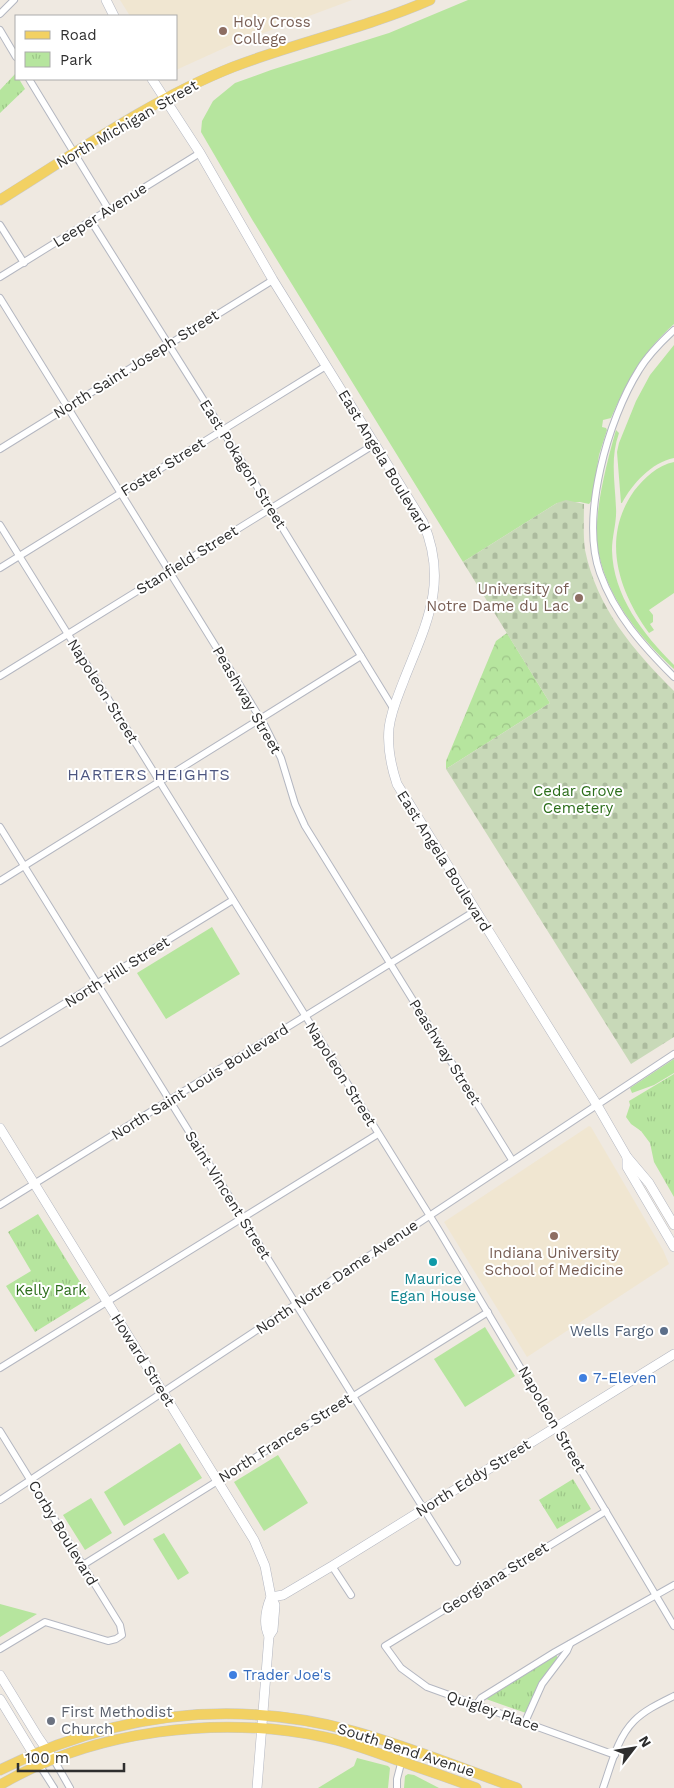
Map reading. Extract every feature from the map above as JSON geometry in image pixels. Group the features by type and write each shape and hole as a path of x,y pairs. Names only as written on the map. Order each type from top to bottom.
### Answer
{"main road":[{"name":"North Michigan Street","path":"0,200 166,99 234,67 378,21 430,0"},
{"path":"0,1770 33,1754 110,1728 156,1719 205,1714 263,1715"},
{"name":"South Bend Avenue","path":"263,1715 295,1718 354,1731 517,1788"},
{"path":"0,1786 54,1760 116,1740 174,1730 234,1728 262,1730"},
{"name":"South Bend Avenue","path":"262,1730 290,1731 325,1737 357,1746 476,1788"}],"street":[{"path":"0,14 14,0"},
{"path":"106,0 114,15"},
{"path":"0,30 15,55"},
{"path":"30,80 109,210"},
{"name":"East Angela Boulevard","path":"153,80 200,153 273,280 423,522 431,544 436,570 432,604 393,708 389,727 389,751 392,771 397,784 597,1105 627,1157 648,1183 674,1225"},
{"name":"Leeper Avenue","path":"0,277 200,153"},
{"name":"East Pokagon Street","path":"91,221 393,708"},
{"path":"0,225 24,263"},
{"name":"North Saint Joseph Street","path":"0,449 273,280"},
{"name":"Peashway Street","path":"0,298 261,719 281,758 295,804 305,826 512,1160"},
{"path":"674,330 639,369 618,412 604,453 595,503 592,536 600,573 620,614 642,644 674,677"},
{"name":"Foster Street","path":"0,568 326,366"},
{"name":"Stanfield Street","path":"0,676 374,444"},
{"name":"Napoleon Street","path":"0,525 488,1312 674,1626"},
{"path":"0,881 362,656"},
{"name":"Saint Vincent Street","path":"0,827 457,1562"},
{"name":"North Hill Street","path":"0,1044 233,900"},
{"name":"North Saint Louis Boulevard","path":"0,1205 475,911"},
{"name":"North Notre Dame Avenue","path":"0,1500 674,1054"},
{"name":"Howard Street","path":"0,1128 247,1527 261,1554 271,1597 266,1612 266,1629 269,1636 262,1730"},
{"path":"0,1368 378,1134"},
{"name":"East Angela Boulevard","path":"627,1157 628,1167 674,1247"},
{"name":"North Frances Street","path":"83,1564 488,1312"},
{"name":"North Eddy Street","path":"271,1597 283,1595 332,1566 674,1354"},
{"name":"Corby Boulevard","path":"0,1432 31,1479 120,1625 122,1635 108,1641 45,1622 0,1649"},
{"name":"Georgiana Street","path":"385,1646 606,1511"},
{"path":"332,1566 350,1595"},
{"path":"476,1705 481,1698 570,1644 674,1585"},
{"path":"525,1722 542,1684 567,1651 570,1644"},
{"name":"Quigley Place","path":"385,1646 401,1668 420,1683 439,1692 615,1755"},
{"path":"0,1675 70,1788"},
{"path":"603,1788 615,1755 628,1728 647,1710 674,1696"},
{"path":"0,1699 54,1788"},
{"path":"257,1788 262,1730"},
{"path":"397,1788 397,1779 405,1748"}],"shaded area":[{"name":"Holy Cross College","path":"120,0 352,0 231,45 178,69 178,15 129,15"},
{"name":"Indiana University School of Medicine","path":"589,1126 663,1250 669,1264 527,1357 444,1222"}],"green space":[{"name":"University of Notre Dame du Lac","path":"468,0 674,0 674,324 644,356 611,418 603,420 602,427 607,430 599,455 592,500 589,504 580,502 557,503 463,562 253,221 201,132 202,121 213,101 235,83 389,33"},
{"path":"15,74 15,80 20,80 25,89 0,113 0,90"},
{"path":"674,345 674,458 650,469 637,481 621,503 617,452 619,443 636,401 650,375"},
{"path":"616,430 619,433 614,461 616,513 612,550 614,567 618,583 632,613 651,640 674,665 674,669 648,643 625,613 607,580 601,562 597,544 597,517 605,471"},
{"path":"674,462 674,593 649,610 653,615 653,622 650,624 654,630 649,633 629,599 622,582 616,545 618,527 624,509 638,486 657,469"},
{"name":"Cedar Grove Cemetery","path":"566,500 584,504 585,550 598,591 608,609 631,644 674,691 674,1037 631,1064 446,769 550,703 463,562 557,503"},
{"path":"507,633 550,703 446,769 446,761 496,641"},
{"path":"212,927 240,974 166,1019 137,973"},
{"path":"674,1059 674,1073 654,1085 632,1093 630,1088"},
{"path":"674,1074 674,1197 654,1162 650,1143 641,1131 631,1124 626,1117 630,1105 629,1101"},
{"name":"Kelly Park","path":"38,1214 90,1298 35,1332 6,1286 31,1271 8,1232"},
{"path":"485,1327 515,1376 465,1407 434,1359"},
{"path":"180,1443 202,1478 124,1526 104,1492"},
{"path":"278,1455 308,1503 264,1531 234,1482"},
{"path":"573,1479 591,1509 557,1529 539,1500"},
{"path":"91,1498 112,1533 85,1550 63,1515"},
{"path":"164,1533 189,1573 178,1580 153,1539"},
{"path":"0,1604 37,1614 0,1637"},
{"path":"556,1655 558,1658 538,1686 526,1713 486,1699"},
{"path":"357,1758 388,1766 390,1768 388,1788 318,1788 354,1766"},
{"path":"408,1774 414,1775 439,1788 404,1788 405,1776"}],"place":[{"name":"Holy Cross College","path":"223,31"},
{"name":"University of Notre Dame du Lac","path":"579,598"},
{"name":"Indiana University School of Medicine","path":"554,1236"},
{"name":"Maurice Egan House","path":"433,1262"},
{"name":"Wells Fargo","path":"664,1331"},
{"name":"7-Eleven","path":"583,1378"},
{"name":"Trader Joe's","path":"233,1675"},
{"name":"First Methodist Church","path":"51,1721"}],"district":[{"name":"HARTERS HEIGHTS","path":"149,774"}]}
